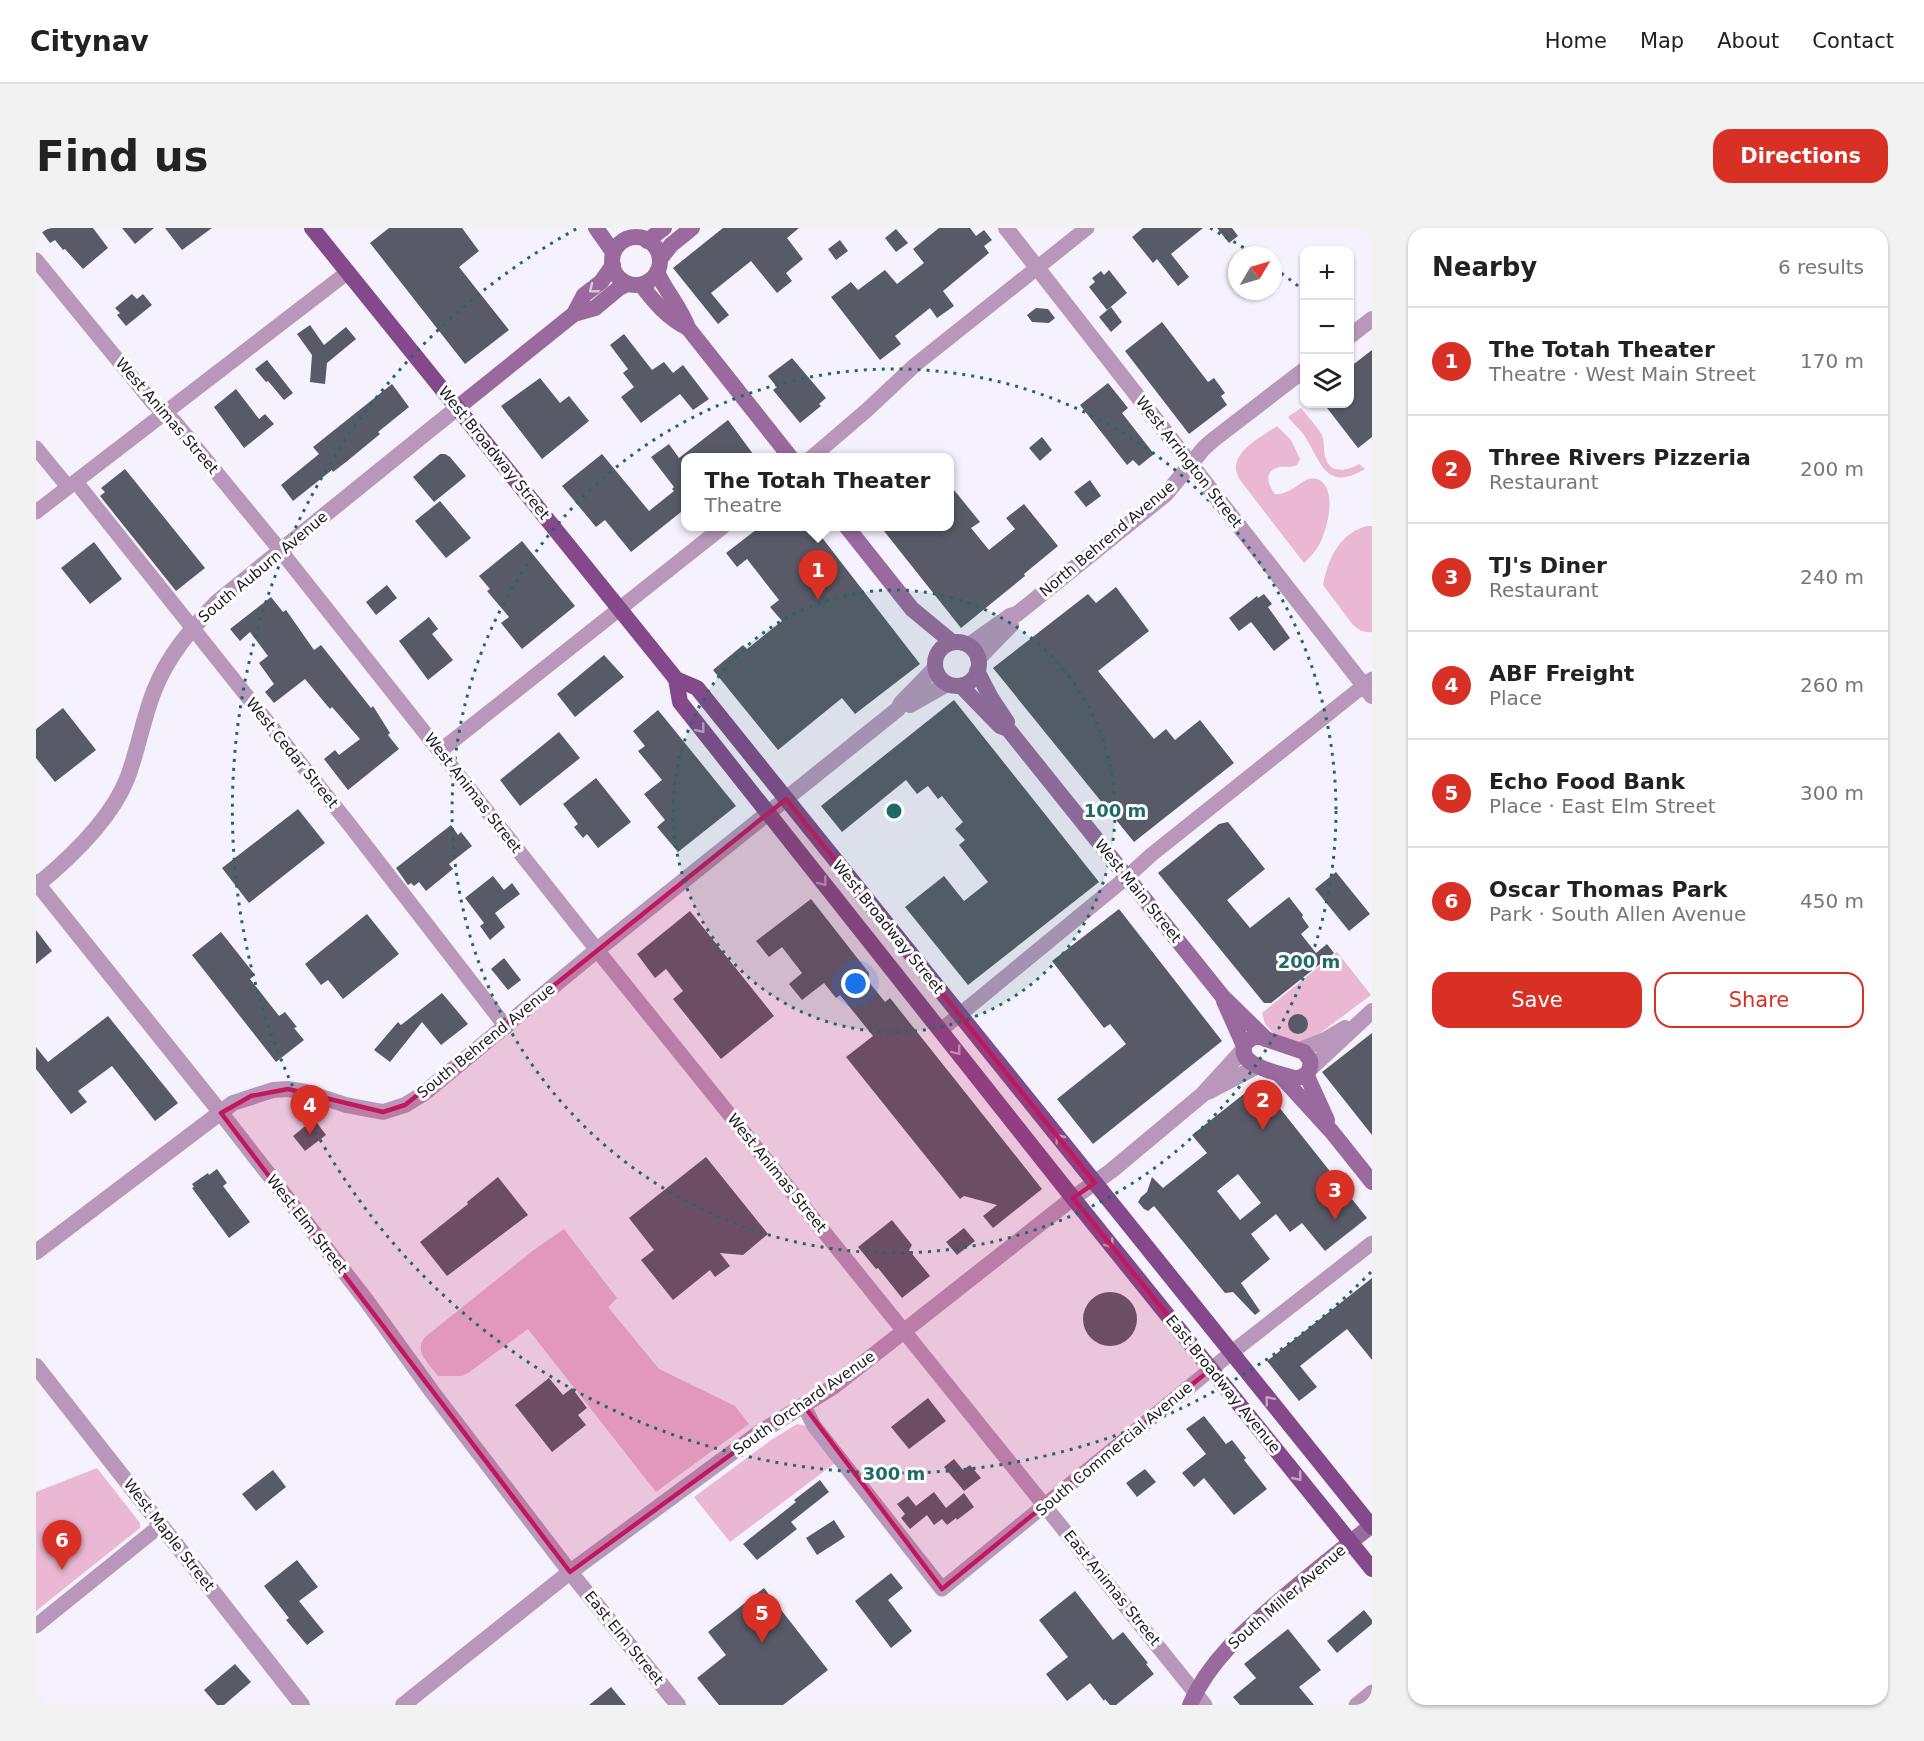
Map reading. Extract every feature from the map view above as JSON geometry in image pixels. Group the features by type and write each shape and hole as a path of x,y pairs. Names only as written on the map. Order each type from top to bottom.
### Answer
{"main road":[{"name":"West Broadway Street","path":"312,228 676,679 680,702 1073,1198"},
{"path":"596,228 613,258 621,280 634,285 677,323 688,328"},
{"path":"647,241 664,228"},
{"path":"634,285 647,283 671,245 692,228"},
{"path":"613,258 623,240 624,232 647,241 653,246 663,286 684,316 688,328 787,453"},
{"name":"South Auburn Avenue","path":"574,314 584,295 602,282 613,258"},
{"name":"South Auburn Avenue","path":"457,408 574,314 595,308 619,288 634,285"},
{"path":"850,531 912,609 952,642"},
{"path":"912,609 915,619 931,642 937,675 954,685 971,680 975,659 958,641 942,647 935,662"},
{"name":"West Main Street","path":"975,659 991,698 1007,721 1008,729"},
{"name":"West Broadway Street","path":"676,679 697,687 1095,1184"},
{"name":"West Main Street","path":"954,685 1000,726 1008,729 1223,998 1266,1039"},
{"name":"West Main Street","path":"1223,998 1244,1048 1246,1060 1258,1066"},
{"path":"1244,1048 1254,1037 1266,1039 1308,1055 1310,1060 1308,1071 1332,1132"},
{"path":"1258,1066 1294,1078 1301,1078 1308,1071"},
{"path":"1278,1073 1332,1132 1372,1182"},
{"name":"East Broadway Avenue","path":"1095,1184 1372,1526"},
{"name":"East Broadway Avenue","path":"1073,1198 1372,1569"},
{"name":"South Miller Avenue","path":"1197,1701 1219,1657 1240,1634 1372,1526"}],"street":[{"name":"West Arrington Street","path":"1005,228 1369,686"},
{"path":"817,453 867,410 915,364 1088,228"},
{"name":"West Animas Street","path":"36,260 153,404 175,422 279,550 905,1332"},
{"path":"36,512 348,272"},
{"path":"1354,333 1372,319"},
{"name":"North Behrend Avenue","path":"975,659 1010,616 1017,614 1166,494 1204,448 1300,374"},
{"name":"South Auburn Avenue","path":"37,884 72,855 109,810 127,780 154,690 177,647 192,628 217,602 279,550 457,408"},
{"name":"West Cedar Street","path":"36,448 72,485 192,628 349,824 506,1027"},
{"path":"440,751 718,531"},
{"name":"South Behrend Avenue","path":"36,1252 233,1103 273,1090 288,1089 306,1092 346,1105 383,1112 405,1105 423,1094 597,950 898,709 935,662"},
{"name":"South Behrend Avenue","path":"898,709 905,708 954,685"},
{"path":"941,1030 1127,878 1151,855 1369,686"},
{"name":"West Elm Street","path":"37,884 221,1113 366,1300 433,1393 570,1572"},
{"path":"1299,1050 1325,1040 1368,1014"},
{"path":"1308,1071 1368,1014"},
{"name":"South Orchard Avenue","path":"403,1705 570,1572 759,1433 833,1387 1073,1198 1095,1184 1202,1095 1244,1048"},
{"name":"South Orchard Avenue","path":"1202,1095 1258,1066"},
{"name":"South Commercial Avenue","path":"804,1406 814,1426 942,1589 1211,1369 1372,1244"},
{"name":"East Animas Street","path":"905,1332 1046,1506 1197,1701"},
{"name":"West Maple Street","path":"36,1366 302,1705"},
{"path":"36,1626 161,1525"},
{"name":"East Elm Street","path":"570,1572 678,1705"},
{"path":"1356,1705 1372,1692"}],"highlighted area":[{"path":"786,799 1095,1183 1073,1198 1211,1369 942,1589 804,1406 773,1424 570,1572 221,1113 251,1096 288,1089 383,1112 405,1105"}],"shaded area":[{"path":"1301,408 1322,435 1325,456 1332,467 1341,470 1359,464 1365,469 1352,475 1333,476 1320,464 1304,435 1288,417"},
{"path":"1277,426 1291,440 1300,459 1295,466 1279,467 1271,472 1268,479 1275,494 1288,491 1312,478 1324,484 1328,491 1329,510 1325,530 1317,548 1304,563 1240,480 1236,471 1240,455 1246,448"},
{"path":"1372,526 1372,632 1362,631 1353,625 1323,585 1328,565 1337,548 1349,534"},
{"path":"1337,952 1371,995 1319,1034 1294,1043 1277,1037 1265,1024 1262,1013"},
{"path":"564,1229 617,1298 608,1307 659,1369 735,1406 749,1424 656,1492 528,1329 462,1376 438,1376 421,1352 425,1337 535,1249"},
{"path":"797,1424 807,1426 835,1463 730,1542 694,1497 771,1440"},
{"path":"97,1468 140,1523 140,1528 36,1611 36,1492"}],"building":[{"path":"39,228 93,228 108,248 83,269 55,240 50,243"},
{"path":"122,228 154,228 135,244"},
{"path":"165,228 212,228 182,250"},
{"path":"389,228 462,228 479,251 459,267 509,330 465,364 370,243"},
{"path":"723,228 799,228 787,238 803,259 786,273 792,281 777,293 751,261 711,293 729,315 718,324 673,268"},
{"path":"939,228 970,228 976,236 984,230 992,240 984,246 989,253 943,291 954,306 937,318 930,308 895,336 901,344 880,360 831,297 851,282 858,290 885,270 897,284 924,263 913,249"},
{"path":"1143,228 1203,228 1171,254 1189,277 1178,286 1157,259 1153,263 1132,237"},
{"path":"1217,228 1232,228 1238,236 1229,243"},
{"path":"896,229 908,243 896,252 885,238"},
{"path":"840,240 848,251 836,260 828,249"},
{"path":"1109,270 1127,293 1107,310 1089,287 1095,282 1092,278 1101,271 1104,275"},
{"path":"132,294 137,299 143,294 152,305 126,326 117,315 120,313 115,308"},
{"path":"1111,307 1122,322 1111,332 1099,317"},
{"path":"1036,308 1048,309 1055,318 1049,323 1032,322 1027,315"},
{"path":"1162,322 1208,382 1214,378 1225,393 1221,396 1227,405 1189,434 1125,351"},
{"path":"310,325 324,345 346,327 356,339 327,363 325,384 310,382 312,355 297,334"},
{"path":"624,334 652,370 664,362 673,373 683,365 709,399 693,410 680,394 641,423 621,397 634,387 623,373 628,369 610,345"},
{"path":"1372,350 1372,437 1358,448 1327,408 1354,408 1354,364"},
{"path":"792,358 826,398 819,404 821,406 800,423 773,390 777,387 768,376"},
{"path":"267,360 293,393 284,400 255,369"},
{"path":"540,378 560,403 569,396 589,421 542,459 501,406"},
{"path":"1108,383 1128,408 1122,413 1154,454 1139,466 1133,460 1127,465 1080,405"},
{"path":"392,384 409,407 346,462 333,472 332,470 293,501 281,485 319,454 313,447"},
{"path":"236,389 259,419 265,414 274,424 244,448 214,407"},
{"path":"728,420 752,453 685,453"},
{"path":"1042,437 1052,450 1040,461 1029,448"},
{"path":"669,444 679,458 681,456 681,512 631,552 605,520 596,527 562,486 602,454 649,511 674,491 672,489 674,487 651,457"},
{"path":"440,454 450,457 466,476 434,502 413,477"},
{"path":"125,469 205,568 176,591 100,496 105,492 101,488"},
{"path":"1090,480 1101,496 1086,507 1074,492"},
{"path":"954,490 980,522 971,528 989,550 1015,529 1006,518 1024,504 1058,546 961,628 884,531 954,531"},
{"path":"440,501 471,538 446,558 415,521"},
{"path":"755,531 817,531 920,664 855,714 842,698 778,750 713,670 743,645 747,649 782,621 770,607 779,600 747,559 737,567 726,553"},
{"path":"522,541 575,606 522,649 501,623 509,617 487,591 490,589 479,576"},
{"path":"94,542 122,579 90,604 61,568"},
{"path":"387,585 397,598 376,615 366,602"},
{"path":"1116,587 1149,631 1098,671 1154,739 1166,729 1175,740 1200,720 1234,763 1134,842 993,668 1088,594 1096,603"},
{"path":"1264,594 1272,604 1268,607 1290,638 1274,651 1251,622 1239,631 1229,618 1257,596 1258,598"},
{"path":"271,597 283,612 286,610 314,650 321,645 371,708 373,706 390,733 388,735 399,749 348,790 324,759 335,750 339,755 360,739 332,707 330,709 305,679 274,703 265,692 274,684 259,663 268,656 250,632 240,641 230,629"},
{"path":"429,617 438,629 432,634 453,660 428,680 399,641"},
{"path":"604,655 624,677 575,717 557,694"},
{"path":"954,700 1099,882 968,985 905,907 944,876 964,901 988,882 959,845 965,840 955,829 963,822 942,796 938,799 928,786 917,794 906,780 842,832 821,806"},
{"path":"63,708 96,750 55,782 36,758 36,729"},
{"path":"658,710 736,806 678,852 657,827 665,820 644,794 662,780 638,751 645,746 633,731"},
{"path":"559,732 580,758 520,806 500,780"},
{"path":"596,778 631,822 598,848 587,834 583,838 574,827 578,824 563,804"},
{"path":"298,809 325,843 249,903 222,868"},
{"path":"1228,822 1265,869 1227,900 1250,928 1289,897 1309,927 1301,934 1316,953 1327,944 1334,953 1271,1003 1264,1003 1158,873 1219,824"},
{"path":"451,825 458,835 461,832 472,846 449,864 453,869 426,891 419,882 414,886 411,883 408,885 396,868"},
{"path":"1336,872 1370,914 1349,931 1315,889"},
{"path":"493,876 504,890 512,883 520,894 495,913 505,927 490,940 480,926 484,923 465,898"},
{"path":"811,899 869,973 869,982 885,1002 890,998 1042,1189 993,1228 983,1216 997,1205 964,1196 960,1199 846,1057 873,1036 840,995 836,998 824,983 802,1000 789,984 802,973 782,947 769,957 756,941"},
{"path":"1119,909 1222,1041 1093,1144 1057,1099 1126,1044 1110,1024 1104,1028 1052,961"},
{"path":"690,911 774,1016 721,1059 673,999 683,991 666,969 655,978 637,954"},
{"path":"367,914 399,954 343,999 328,980 321,985 305,964"},
{"path":"36,930 52,951 36,964"},
{"path":"221,932 255,975 250,979 279,1016 285,1012 304,1040 276,1062 192,955"},
{"path":"504,958 521,980 508,990 491,969"},
{"path":"442,993 468,1024 441,1045 422,1022 390,1062 374,1050 398,1022 401,1025"},
{"path":"1298,1014 1305,1017 1308,1024 1305,1031 1298,1034 1291,1031 1288,1024 1291,1017"},
{"path":"108,1016 178,1103 155,1121 112,1066 78,1091 87,1102 71,1114 36,1069 36,1047 48,1062"},
{"path":"1372,1033 1372,1135 1322,1072"},
{"path":"1259,1082 1367,1218 1325,1251 1302,1223 1290,1232 1276,1214 1251,1234 1270,1259 1241,1283 1260,1311 1255,1315 1233,1292 1225,1293 1154,1206 1148,1211 1138,1202 1147,1192 1152,1177 1163,1188 1207,1153 1192,1135","holes":["1238,1174 1261,1203 1240,1220 1217,1191"]},
{"path":"314,1119 326,1135 305,1151 293,1136"},
{"path":"706,1157 768,1234 743,1255 720,1253 730,1266 715,1277 710,1270 673,1300 641,1260 654,1250 629,1218"},
{"path":"217,1169 227,1183 223,1186 250,1222 229,1238 192,1188 194,1187 192,1184"},
{"path":"498,1177 528,1215 447,1276 420,1242"},
{"path":"892,1220 912,1245 909,1250 930,1276 902,1298 858,1247"},
{"path":"964,1228 975,1241 957,1255 946,1242"},
{"path":"1372,1278 1372,1360 1347,1329 1300,1366 1317,1387 1299,1401 1267,1361"},
{"path":"1110,1292 1129,1300 1137,1319 1129,1338 1110,1346 1091,1338 1083,1319 1091,1300"},
{"path":"549,1378 563,1395 572,1388 587,1408 578,1415 586,1425 552,1452 515,1405"},
{"path":"928,1398 946,1421 909,1449 891,1427"},
{"path":"1204,1416 1226,1444 1232,1440 1246,1458 1244,1460 1267,1489 1234,1515 1204,1478 1194,1487 1182,1473 1206,1454 1186,1429"},
{"path":"954,1459 963,1470 970,1465 981,1478 964,1491 944,1467"},
{"path":"1145,1469 1156,1482 1137,1497 1126,1483"},
{"path":"273,1470 286,1487 256,1511 242,1494"},
{"path":"820,1480 829,1492 791,1522 797,1529 757,1560 743,1544"},
{"path":"934,1492 946,1508 964,1493 974,1507 947,1525 942,1519 934,1525 927,1515 910,1529 901,1518 905,1514 897,1504 908,1496 916,1506"},
{"path":"834,1520 845,1537 817,1555 806,1538"},
{"path":"297,1560 318,1587 299,1601 324,1632 307,1645 286,1620 289,1618 264,1586"},
{"path":"891,1573 903,1588 888,1600 912,1631 891,1648 855,1601"},
{"path":"764,1588 828,1670 783,1705 719,1705 697,1678 726,1655 708,1632"},
{"path":"1075,1591 1113,1640 1123,1632 1154,1674 1116,1705 1110,1705 1105,1699 1104,1701 1090,1683 1067,1701 1046,1674 1068,1657 1039,1620"},
{"path":"1364,1610 1372,1620 1372,1624 1337,1653 1327,1641"},
{"path":"1288,1629 1321,1670 1299,1687 1314,1705 1240,1705 1233,1697 1256,1678 1244,1664"},
{"path":"235,1664 251,1682 224,1705 217,1705 204,1690"},
{"path":"611,1687 626,1705 589,1705"}],"place":[{"name":"The Totah Theater","path":"818,600"},
{"name":"Three Rivers Pizzeria","path":"1263,1130"},
{"name":"ABF Freight","path":"310,1135"},
{"name":"TJ's Diner","path":"1335,1220"},
{"name":"Oscar Thomas Park","path":"62,1570"},
{"name":"Echo Food Bank","path":"762,1643"}]}
